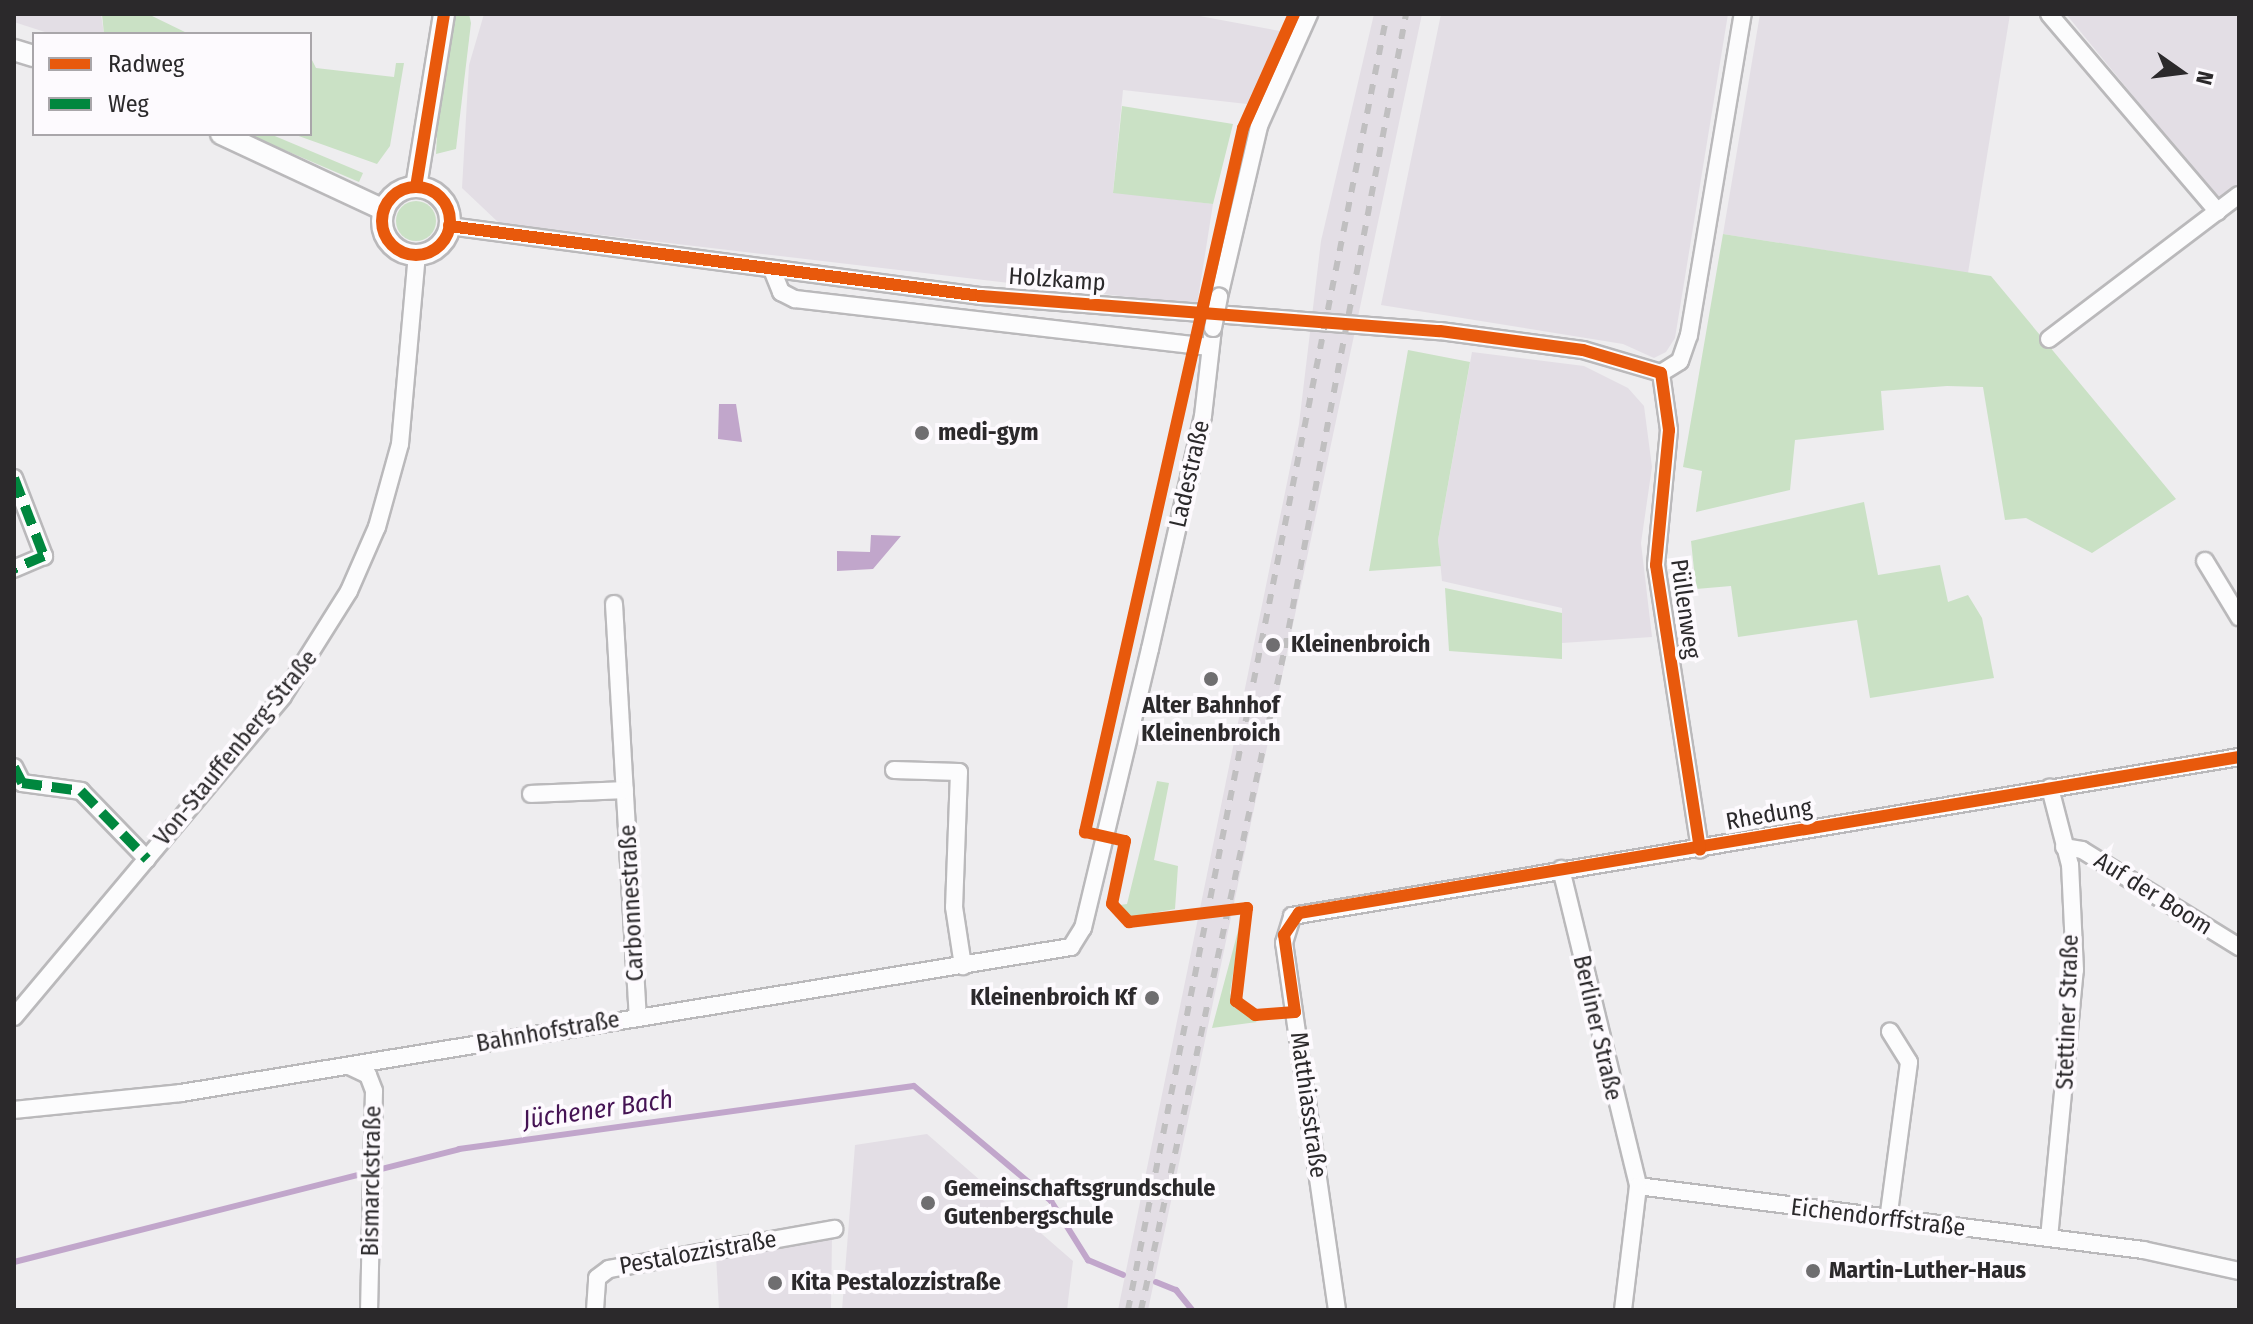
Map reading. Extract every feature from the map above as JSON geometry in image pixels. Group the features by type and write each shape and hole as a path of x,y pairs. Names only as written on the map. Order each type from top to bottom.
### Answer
{"street":[{"path":"416,187 444,14"},
{"name":"Ladestraße","path":"1078,938 1201,428 1209,347 1259,126 1309,14"},
{"path":"1661,373 1680,361 1689,335 1743,14"},
{"path":"2049,14 2218,212"},
{"path":"225,136 384,210"},
{"path":"416,187 442,199 449,226 434,249 417,255 388,240 384,210 397,193 416,187"},
{"path":"2049,339 2239,195"},
{"name":"Holzkamp","path":"449,226 773,272 1440,331 1583,350 1661,373"},
{"name":"Von-Stauffenberg-Straße","path":"14,1017 305,666 364,559 402,432 417,255"},
{"name":"Holzkamp","path":"773,272 781,292 795,299 1209,347"},
{"name":"Püllenweg","path":"1661,373 1669,430 1656,565 1700,850"},
{"path":"14,478 44,556 14,569"},
{"path":"2205,561 2239,617"},
{"name":"Carbonnestraße","path":"614,604 638,1017"},
{"name":"Rhedung","path":"1306,912 1561,869 1700,850 2239,757"},
{"path":"14,767 22,783 81,791 147,859"},
{"path":"894,770 959,772 954,907 963,966"},
{"name":"Stettiner Straße","path":"2049,1238 2074,994 2064,847 2050,788"},
{"name":"Carbonnestraße","path":"531,794 625,790"},
{"name":"Auf der Boom","path":"2064,847 2082,850 2239,947"},
{"name":"Berliner Straße","path":"1561,869 1638,1186"},
{"name":"Matthiasstraße","path":"1306,912 1288,922 1284,943 1337,1310"},
{"name":"Bahnhofstraße","path":"14,1110 349,1066 1067,948 1078,938"},
{"path":"1888,1220 1909,1062 1890,1032"},
{"name":"Bismarckstraße","path":"349,1066 373,1086 369,1310"},
{"path":"1623,1310 1638,1186"},
{"name":"Eichendorffstraße","path":"1638,1186 2193,1257 2239,1271"},
{"name":"Pestalozzistraße","path":"595,1310 597,1278 609,1269 834,1229"}],"shaded area":[{"path":"14,14 101,14 104,32 45,32 14,22"},
{"path":"484,14 1189,14 1280,31 1247,104 1123,90 1113,192 1213,204 1197,305 499,223 462,188 469,65"},
{"path":"1374,14 1422,14 1148,1310 1118,1310 1299,424 1321,241"},
{"path":"1441,14 1728,14 1675,338 1666,352 1654,358 1623,344 1381,305"},
{"path":"1760,14 2010,14 1968,273 1723,234"},
{"path":"2066,14 2239,14 2239,185 2220,202"},
{"path":"1472,352 1584,366 1628,388 1644,406 1652,467 1641,543 1652,637 1562,643 1562,608 1442,581 1438,540"},
{"path":"719,404 736,404 742,442 718,439"},
{"path":"871,535 901,536 873,569 837,571 837,551 870,552"},
{"name":"Gemeinschaftsgrundschule Gutenbergschule","path":"927,1134 1073,1261 1067,1310 842,1310 855,1145"},
{"name":"Kita Pestalozzistraße","path":"832,1236 831,1310 719,1310 716,1255"}],"green space":[{"path":"102,14 150,15 185,32 104,32"},
{"path":"456,14 469,14 471,23 456,149 436,154 440,78"},
{"path":"312,60 316,68 394,77 396,63 404,63 390,146 377,164 299,136 312,136"},
{"path":"1122,106 1233,124 1213,204 1113,193"},
{"path":"252,136 275,136 363,173 359,182"},
{"path":"416,201 430,207 436,221 430,235 416,241 402,235 396,221 402,207"},
{"path":"1723,234 1991,276 2176,499 2092,553 2026,518 2005,520 1983,387 1947,386 1881,391 1884,430 1795,440 1790,490 1696,512 1702,471 1683,467"},
{"path":"1408,350 1470,362 1438,540 1441,566 1369,571"},
{"path":"1864,502 1878,575 1940,565 1948,602 1968,595 1982,618 1994,678 1870,698 1857,620 1738,637 1731,586 1696,589 1691,541"},
{"path":"1445,588 1562,613 1562,659 1449,651"},
{"path":"1157,781 1169,783 1154,860 1178,866 1175,909 1130,917 1120,905 1127,904"},
{"path":"1242,916 1230,993 1234,1006 1257,1022 1212,1028"}],"waterway":[{"name":"Jüchener Bach","path":"14,1262 459,1149 914,1086 1051,1201 1088,1260 1123,1275"},
{"name":"Jüchener Bach","path":"1156,1282 1176,1290 1192,1310"}],"railway":[{"path":"1128,1310 1387,14"},
{"path":"1141,1310 1285,648 1406,14"}],"marked path":[{"path":"14,478 44,556 14,569"},
{"path":"14,767 22,783 81,791 147,859"}],"cycle path":[{"path":"416,187 444,14"},
{"path":"1294,14 1243,128 1085,832 1125,841 1112,904 1129,922 1247,908 1236,1001 1255,1015 1295,1012 1284,935 1299,913 2239,757"},
{"path":"416,187 440,197 450,221 440,245 416,255 392,245 382,221 392,197 416,187"},
{"path":"449,226 981,296 1440,331 1583,350 1661,373 1669,430 1656,565 1700,850"}],"place":[{"name":"medi-gym","path":"922,433"},
{"name":"Kleinenbroich","path":"1273,645"},
{"name":"Alter Bahnhof Kleinenbroich","path":"1211,679"},
{"name":"Kleinenbroich Kf","path":"1152,998"},
{"name":"Gemeinschaftsgrundschule Gutenbergschule","path":"928,1203"},
{"name":"Martin-Luther-Haus","path":"1813,1271"},
{"name":"Kita Pestalozzistraße","path":"775,1283"}]}
